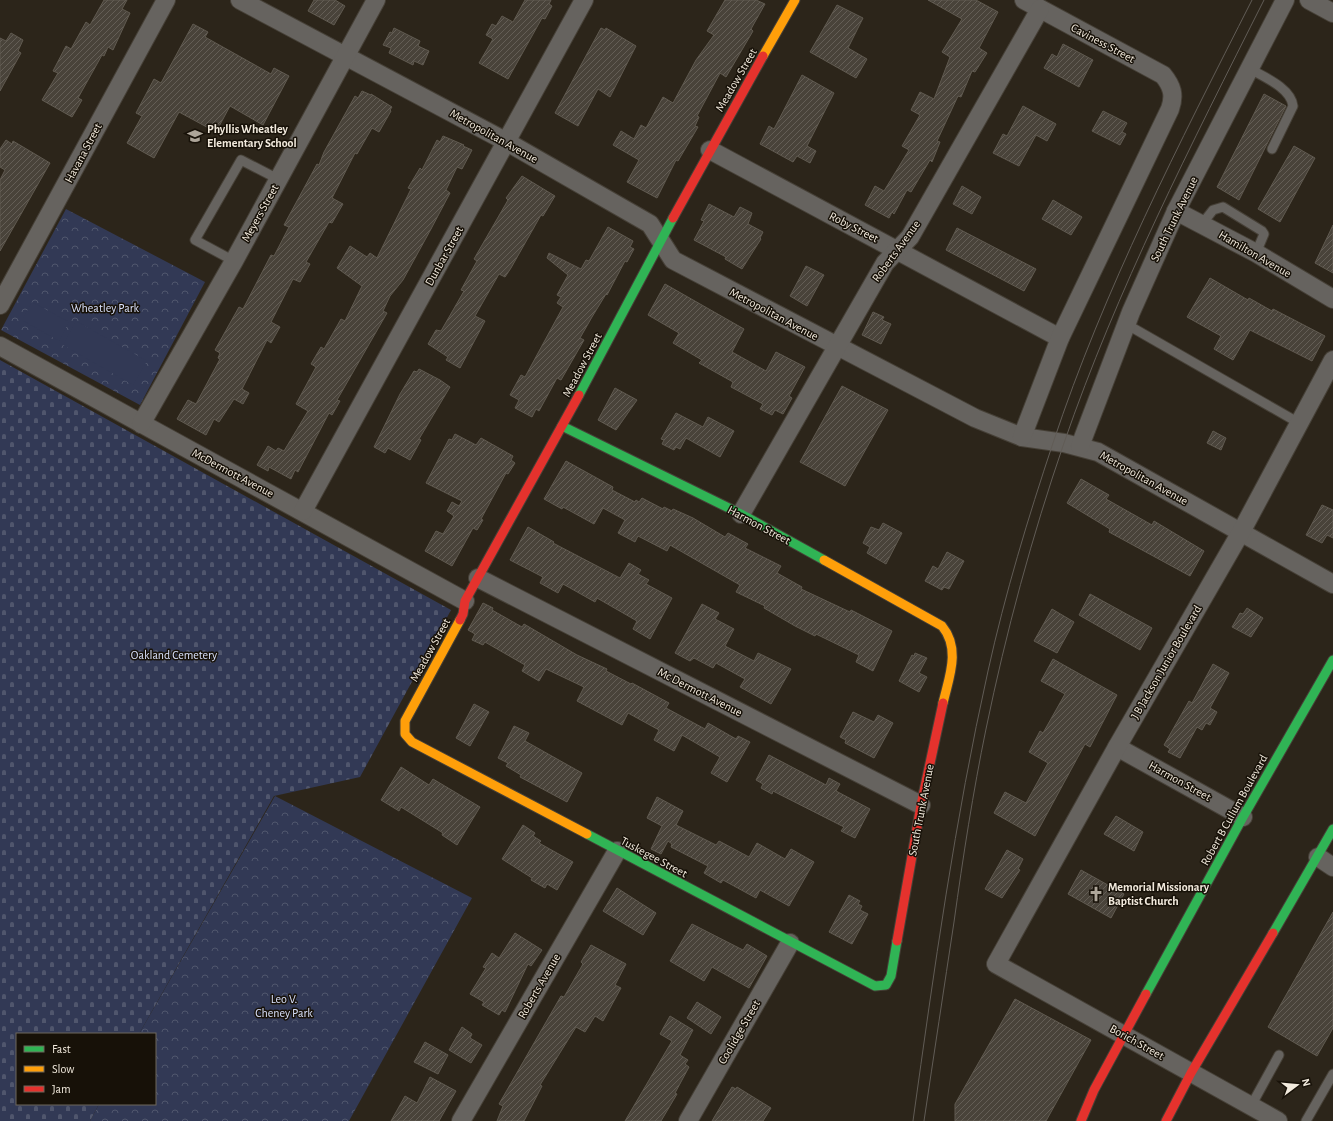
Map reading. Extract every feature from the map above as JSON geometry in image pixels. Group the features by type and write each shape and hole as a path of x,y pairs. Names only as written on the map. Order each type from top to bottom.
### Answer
{"street":[{"name":"Havana Street","path":"0,305 166,0"},
{"name":"Metropolitan Avenue","path":"240,0 507,142 650,224 673,260 975,418 1022,437 1080,446 1098,452 1333,584"},
{"name":"Meyers Street","path":"141,424 234,261 376,0"},
{"name":"Dunbar Street","path":"304,511 584,0"},
{"name":"Meadow Street","path":"412,742 405,734 405,721 463,614 465,601 562,426 710,150 795,0"},
{"name":"Caviness Street","path":"1024,0 1163,75 1170,83 1173,94 1170,109 1060,338"},
{"name":"South Trunk Avenue","path":"1080,446 1126,324 1176,211 1285,0"},
{"path":"1309,0 1333,14"},
{"name":"Roberts Avenue","path":"741,514 885,263 910,237 1040,9"},
{"name":"Roby Street","path":"710,150 1060,338"},
{"name":"Hamilton Avenue","path":"1176,211 1256,254 1333,299"},
{"path":"1022,437 1060,338"},
{"name":"McDermott Avenue","path":"0,346 141,424 304,511 465,601"},
{"name":"J B Jackson Junior Boulevard","path":"996,964 1117,746 1241,532 1333,360"},
{"name":"Harmon Street","path":"562,426 741,514 942,626 950,634"},
{"name":"Mc Dermott Avenue","path":"478,578 921,805"},
{"name":"South Trunk Avenue","path":"886,985 891,976 921,805 952,662 954,648 950,634"},
{"name":"Robert B Cullum Boulevard","path":"1081,1121 1094,1090 1124,1034 1243,817 1333,660"},
{"name":"Tuskegee Street","path":"412,742 790,943 875,986 886,985"},
{"name":"Harmon Street","path":"1117,746 1243,817"},
{"path":"1166,1121 1191,1073 1333,829"},
{"name":"Roberts Avenue","path":"461,1121 617,851"},
{"path":"1318,857 1333,867"},
{"name":"Coolidge Street","path":"688,1121 790,943"},
{"name":"Borich Street","path":"996,964 1278,1121"}],"lane":[{"path":"1250,69 1288,93 1292,102 1293,106 1272,149"},
{"path":"234,261 195,240 241,160 278,179"},
{"path":"1202,224 1213,210 1222,207 1262,231 1264,234 1256,254"},
{"path":"1126,324 1299,423"},
{"path":"1251,1106 1278,1055"},
{"path":"1306,1121 1333,1074"}],"green space":[{"name":"Wheatley Park","path":"66,209 205,282 140,405 1,330"},
{"path":"32,302 69,322 59,341 22,320"},
{"path":"76,321 147,361 133,385 63,345"},
{"name":"Oakland Cemetery","path":"0,360 451,610 360,777 274,796 140,1033 16,1033 16,1105 98,1105 90,1121 0,1121"},
{"name":"Leo V. Cheney Park","path":"275,796 472,898 349,1121 90,1121 98,1105 156,1105 156,1033 140,1033"}],"building":[{"path":"104,0 127,0 122,9 130,13 113,50 108,47 104,56 102,55 78,98 82,100 72,117 42,100 58,73 53,71 66,46 71,49 86,22 90,25"},
{"path":"314,0 335,0 345,6 334,25 308,11"},
{"path":"525,0 551,0 549,4 552,6 545,19 542,18 508,79 479,63 493,39 486,35 492,24 496,26 502,16 513,22"},
{"path":"725,0 756,0 765,4 751,29 753,31 726,77 720,73 697,116 699,117 695,126 698,127 678,161 676,160 657,198 627,182 639,160 613,145 621,131 634,139 641,125 646,128 663,97 673,103 696,60 714,35 707,31"},
{"path":"928,0 976,0 998,12 979,48 987,53 975,72 972,71 961,97 958,96 937,141 940,142 932,162 930,160 911,192 907,190 894,214 892,212 889,218 865,205 875,186 884,191 909,150 902,146 920,115 911,110 920,92 934,99 950,57 942,52 962,19"},
{"path":"837,5 863,18 848,48 867,59 856,78 810,52"},
{"path":"193,24 208,32 205,37 271,74 274,68 289,76 263,125 230,106 216,132 179,112 154,158 127,143 142,116 136,113 154,79 161,83"},
{"path":"394,28 420,41 418,46 429,51 423,65 414,61 413,65 389,53 391,48 383,45"},
{"path":"601,28 605,30 606,28 636,46 610,97 598,89 578,126 555,113"},
{"path":"11,33 23,40 18,51 21,53 0,91 0,38 6,41"},
{"path":"1063,44 1093,60 1079,87 1044,68 1052,54 1057,57"},
{"path":"802,75 834,93 807,146 816,151 810,163 797,156 793,162 760,144 769,126 774,129"},
{"path":"362,91 371,94 392,107 390,110 391,111 379,132 372,128 357,154 355,153 332,198 343,204 332,223 329,222 306,262 310,264 300,282 293,279 271,322 280,327 271,343 267,340 242,389 249,393 243,404 234,399 219,422 214,419 206,435 177,419 188,400 196,404 220,359 218,358 220,353 215,350 239,307 243,309 271,255 274,256 289,227 284,225 317,164 319,165 324,152 355,96 358,98"},
{"path":"1264,94 1286,106 1239,200 1217,187"},
{"path":"1023,106 1056,124 1047,141 1036,135 1019,166 993,153 1003,134 1007,136"},
{"path":"1103,111 1127,123 1122,132 1126,134 1120,145 1092,131"},
{"path":"443,136 472,150 462,169 457,167 446,190 450,193 403,280 390,296 383,311 387,313 337,400 340,401 332,415 329,413 298,472 295,470 291,479 269,467 268,471 257,465 268,446 276,451 278,448 284,451 308,411 296,404 316,367 311,364 321,347 324,349 341,319 345,321 362,286 337,268 350,246 367,257 370,253 377,258 411,189 408,188 420,168 422,170 437,140 440,142"},
{"path":"6,140 12,144 13,141 50,163 0,251 0,180 5,170 0,167 0,149"},
{"path":"1294,146 1315,158 1280,222 1258,209"},
{"path":"522,176 555,196 543,216 541,215 505,277 499,274 475,316 485,321 460,368 446,360 448,357 428,344 436,330 441,331 464,291 461,290 477,261 474,259 508,200 506,198"},
{"path":"962,186 981,197 972,214 953,204"},
{"path":"1053,200 1082,217 1071,235 1042,219"},
{"path":"709,204 734,217 740,207 752,213 748,224 763,232 760,238 761,239 742,269 725,259 726,257 694,240 704,221 701,220"},
{"path":"1333,225 1333,273 1315,263"},
{"path":"608,227 633,241 630,247 634,249 627,262 625,261 607,295 606,294 580,338 584,340 561,380 557,378 539,411 536,409 532,417 515,408 519,400 510,395 521,375 525,377 563,307 557,303 561,297 557,295 568,275 547,258 549,253 581,269 586,260 589,261"},
{"path":"957,228 1036,269 1024,291 946,250"},
{"path":"806,266 824,275 807,306 790,296"},
{"path":"1210,278 1248,300 1249,298 1272,311 1273,309 1325,336 1312,361 1250,330 1233,360 1214,349 1221,336 1187,317"},
{"path":"665,284 744,329 732,352 766,371 776,352 805,367 789,396 792,398 783,414 775,410 772,415 760,409 763,404 731,387 733,382 699,363 702,360 673,343 679,333 648,315"},
{"path":"873,312 884,317 882,320 891,324 881,344 862,335"},
{"path":"419,369 450,387 419,439 421,440 410,460 388,448 385,453 374,447 400,394 414,371 417,372"},
{"path":"842,386 888,410 845,486 800,462"},
{"path":"615,388 637,400 616,430 598,420"},
{"path":"676,413 703,427 708,417 734,431 720,457 686,438 680,449 676,447 674,450 662,444 664,440 661,439"},
{"path":"1213,431 1226,438 1221,450 1207,443"},
{"path":"455,434 476,445 481,438 513,456 511,460 515,463 508,474 506,473 481,519 483,520 477,530 473,528 452,566 425,551 436,531 443,534 454,516 447,511 452,502 459,506 462,501 426,483 449,439 452,440"},
{"path":"566,461 613,487 612,490 635,502 636,500 639,502 642,498 663,509 664,507 672,511 673,509 693,518 725,537 728,533 748,544 745,548 781,566 777,573 802,587 801,589 850,612 851,610 892,631 873,671 856,662 859,655 816,634 815,636 795,626 764,608 765,606 736,592 740,585 670,545 667,551 638,536 635,542 618,533 625,520 603,508 594,524 563,507 562,509 544,499"},
{"path":"1081,479 1109,495 1106,499 1152,525 1154,521 1204,551 1190,576 1109,532 1110,529 1067,503"},
{"path":"1322,505 1333,510 1333,538 1327,535 1322,543 1306,535"},
{"path":"883,523 902,533 886,564 867,553 870,547 863,543 871,527 879,530"},
{"path":"528,527 554,542 553,543 620,578 629,563 641,570 638,574 649,580 646,584 672,598 650,639 633,629 637,621 597,598 595,602 563,584 558,593 540,583 543,577 510,560"},
{"path":"947,552 964,561 949,589 944,587 942,590 925,581 933,566 938,569"},
{"path":"1090,594 1152,628 1140,650 1079,615"},
{"path":"483,603 493,608 492,610 522,627 524,624 577,655 607,669 606,671 669,703 666,708 705,729 708,723 736,739 738,736 750,742 727,782 711,773 720,757 682,735 674,751 654,740 659,730 628,713 622,725 577,701 584,687 546,669 539,681 522,671 525,665 485,642 483,645 472,640 475,634 468,630"},
{"path":"702,604 719,613 715,619 734,629 725,646 754,661 758,653 791,669 771,704 740,687 745,679 716,663 713,668 694,658 690,661 675,653"},
{"path":"1247,608 1263,618 1251,637 1232,627 1240,613 1243,614"},
{"path":"1052,609 1074,622 1057,653 1034,641"},
{"path":"915,653 927,658 919,673 927,677 919,692 899,681 912,655 914,656"},
{"path":"1053,659 1117,695 1090,747 1085,744 1035,836 994,813 1005,792 1026,803 1048,763 1029,752 1040,731 1043,733 1065,694 1041,681"},
{"path":"1213,664 1229,673 1210,708 1217,712 1210,725 1206,723 1202,730 1197,727 1180,758 1168,752 1170,749 1164,745 1189,701 1192,703"},
{"path":"474,704 489,712 470,746 456,738"},
{"path":"853,712 874,722 878,715 893,723 874,758 845,743 846,740 840,737"},
{"path":"514,726 529,733 525,741 582,773 567,802 520,777 521,775 506,766 508,763 498,758"},
{"path":"769,755 826,785 829,778 840,784 836,791 870,809 855,838 841,831 844,827 773,791 772,794 761,788 763,784 756,780"},
{"path":"401,767 429,785 433,779 480,807 457,845 442,835 443,833 401,807 399,811 381,800"},
{"path":"657,797 683,811 676,825 716,845 719,841 749,857 757,843 785,859 791,849 814,862 789,906 760,890 756,898 723,880 721,883 704,873 708,866 671,847 672,844 668,841 661,854 651,849 662,826 647,818"},
{"path":"1116,816 1143,832 1134,851 1104,834"},
{"path":"523,825 535,833 533,836 541,841 539,843 573,862 557,890 547,884 545,888 502,859"},
{"path":"1007,850 1023,859 1018,869 1020,870 1002,898 985,889"},
{"name":"Memorial Missionary Baptist Church","path":"1081,870 1124,894 1111,918 1068,894"},
{"path":"617,888 656,913 643,935 603,911"},
{"path":"849,895 860,901 858,904 862,906 860,910 868,914 852,944 829,932"},
{"path":"1333,912 1333,1028 1317,1056 1268,1027"},
{"path":"692,924 743,950 747,944 767,956 749,988 712,967 704,981 670,961"},
{"path":"515,933 542,950 531,966 528,964 505,1012 502,1010 499,1015 482,1005 484,1002 470,994 486,968 483,967 492,953 499,958"},
{"path":"591,945 626,964 615,985 621,988 603,1021 595,1016 585,1032 576,1027 540,1085 542,1086 524,1121 497,1121 503,1106 499,1104 561,996 564,997 583,964 581,962"},
{"path":"1015,999 1091,1040 1046,1121 955,1121 955,1104"},
{"path":"697,1002 721,1017 711,1034 687,1018"},
{"path":"670,1016 693,1030 680,1055 688,1060 685,1064 689,1067 675,1093 677,1094 661,1121 625,1121 672,1041 660,1034"},
{"path":"462,1027 472,1034 470,1038 482,1045 471,1063 449,1050"},
{"path":"425,1042 448,1055 438,1074 414,1062"},
{"path":"430,1077 456,1091 439,1121 391,1121 405,1096 417,1103"},
{"path":"732,1087 736,1089 737,1087 771,1108 763,1121 712,1121"}],"tram line":[{"path":"913,1121 937,951 965,783 988,671 1009,585 1026,528 1053,443 1095,329 1170,163 1252,0"},
{"path":"924,1121 981,753 1011,620 1041,513 1085,386 1131,273 1209,109 1264,0"}],"traffic: fast":[{"path":"579,395 673,218"},
{"path":"562,426 741,514 824,560"},
{"path":"1146,994 1243,817 1333,660"},
{"path":"1273,933 1333,829"},
{"path":"587,834 875,986 886,985 891,976 897,941"}],"traffic: slow":[{"path":"763,56 795,0"},
{"path":"824,560 942,626 948,635 952,654 952,663 943,703"},
{"path":"460,620 405,721 405,734 412,742 587,834"}],"traffic: jam":[{"path":"673,218 763,56"},
{"path":"460,620 463,614 465,601 579,395"},
{"path":"897,941 921,805 943,703"},
{"path":"1166,1121 1191,1073 1273,933"},
{"path":"1081,1121 1094,1090 1146,994"}],"place":[{"name":"Phyllis Wheatley Elementary School","path":"195,136"},
{"name":"Memorial Missionary Baptist Church","path":"1096,894"}]}
